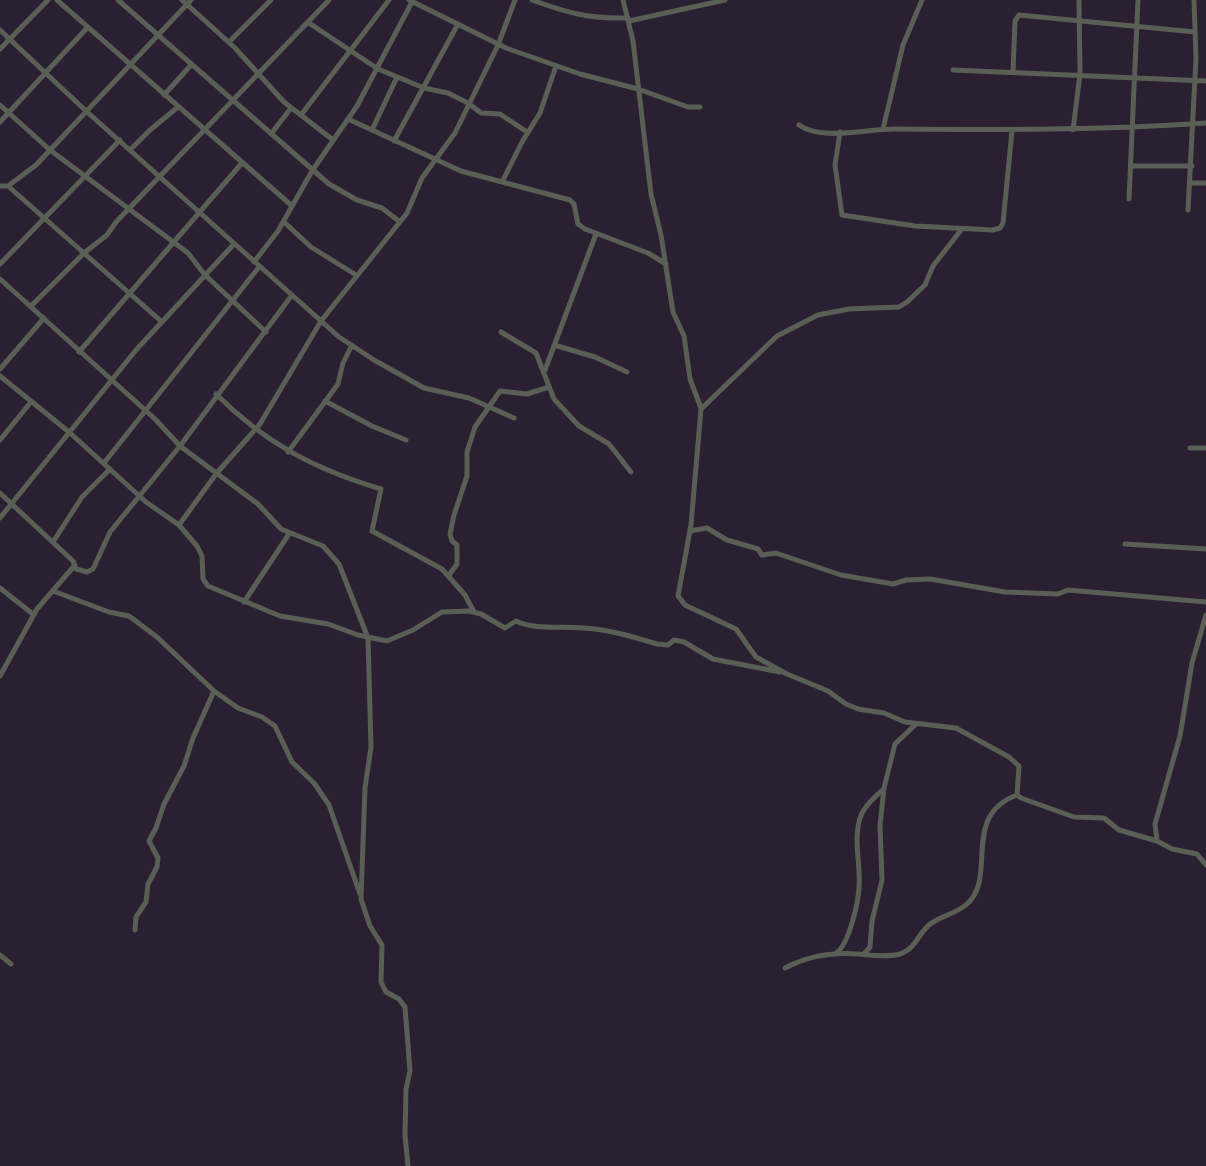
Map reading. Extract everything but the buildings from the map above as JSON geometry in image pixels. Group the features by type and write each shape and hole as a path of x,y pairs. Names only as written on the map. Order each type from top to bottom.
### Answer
{"street":[{"path":"0,49 48,0"},
{"path":"57,0 291,205"},
{"path":"118,0 312,171 347,195 382,208 400,222"},
{"path":"229,42 271,0"},
{"path":"31,306 84,253 107,235 128,209 329,0"},
{"path":"301,115 389,0"},
{"path":"104,463 232,302 378,69 411,0 498,45 688,107 700,107"},
{"path":"179,525 216,474 254,430 321,321 413,202 422,178 455,133 498,45 515,0"},
{"path":"532,0 570,15 597,19 628,19 725,0"},
{"path":"623,0 651,194 673,312 684,336 688,369 701,409 690,531 678,585 680,602 736,629 756,657 828,691 858,709 884,713 916,724 956,728 1017,762 1020,771 1017,795"},
{"path":"883,129 903,45 922,0"},
{"path":"1073,130 1080,74 1079,0"},
{"path":"1129,199 1138,0"},
{"path":"1188,210 1195,81 1194,0"},
{"path":"0,186 8,186 22,177 50,150 187,1 291,108 333,140"},
{"path":"1013,72 1015,21 1019,15 1195,32"},
{"path":"309,23 378,69 424,88 448,93 481,113 500,114 527,132"},
{"path":"394,141 458,24"},
{"path":"0,122 87,28"},
{"path":"0,30 234,244 352,345 424,388 469,398 514,418"},
{"path":"164,95 191,65"},
{"path":"502,182 540,113 556,66"},
{"path":"953,70 1206,81"},
{"path":"372,130 397,77"},
{"path":"0,105 50,150 197,262 205,275 266,332"},
{"path":"130,150 178,107"},
{"path":"271,134 291,108"},
{"path":"348,119 461,171 570,200 574,204 578,224 648,253 666,264"},
{"path":"799,125 817,133 883,129 1073,130 1206,123"},
{"path":"840,132 835,165 842,215 961,230 993,230 1000,228 1006,203 1012,131"},
{"path":"0,264 120,140"},
{"path":"79,352 242,163"},
{"path":"1131,166 1192,166"},
{"path":"1191,183 1206,183"},
{"path":"8,186 162,322"},
{"path":"284,222 311,247 356,275"},
{"path":"701,409 777,336 818,315 849,309 899,307 907,302 925,285 933,266 961,230"},
{"path":"545,371 596,234"},
{"path":"0,518 111,381 234,244"},
{"path":"0,279 180,446 258,504 289,534 323,546 339,564 368,638 371,747 365,788 361,899"},
{"path":"0,493 81,572 93,569 110,532 180,446 292,295"},
{"path":"0,369 44,318"},
{"path":"501,332 536,353 554,399 571,419 609,444 631,472"},
{"path":"288,452 338,384 352,345"},
{"path":"554,345 584,353 627,372"},
{"path":"0,376 140,496 179,525 202,556 203,579 208,586 244,602 292,620 328,624 387,641 442,612 474,612 505,628 519,622 532,627 586,628 657,644 668,645 674,640 684,642 713,659 783,672"},
{"path":"449,575 457,564 457,545 450,534 467,476 467,452 475,427 504,390 527,394 549,387"},
{"path":"216,394 254,430 288,452 348,480 381,489 372,531 449,575 474,612"},
{"path":"325,401 406,440"},
{"path":"0,440 31,402"},
{"path":"1190,448 1206,448"},
{"path":"53,542 82,497 110,469"},
{"path":"690,531 707,528 716,535 758,549 767,556 776,553 841,575 893,584 930,579 1005,592 1058,594 1068,590 1206,602"},
{"path":"244,602 289,534"},
{"path":"1125,544 1206,549"},
{"path":"0,676 34,615 75,565"},
{"path":"0,588 34,615"},
{"path":"53,591 109,612 129,616 157,637 214,691 238,708 262,717 275,726 292,762 314,783 329,805 370,926 382,945 381,982 386,992 405,1007 410,1071 406,1089 405,1135 408,1166"},
{"path":"1157,841 1155,824 1180,736 1192,663 1206,615"},
{"path":"135,930 136,917 146,902 148,884 157,867 158,858 149,841 214,691"},
{"path":"864,954 870,947 872,921 882,880 880,825 884,788 895,744 916,724"},
{"path":"835,954 843,948 847,939 859,887 857,834 860,815 884,788"},
{"path":"1017,795 1074,817 1104,818 1119,830 1157,841 1172,849 1197,854 1206,865"},
{"path":"785,968 814,956 897,955 912,949 925,927 968,903 979,882 981,841 989,820 1002,800 1017,795"},
{"path":"0,955 11,964"}]}
